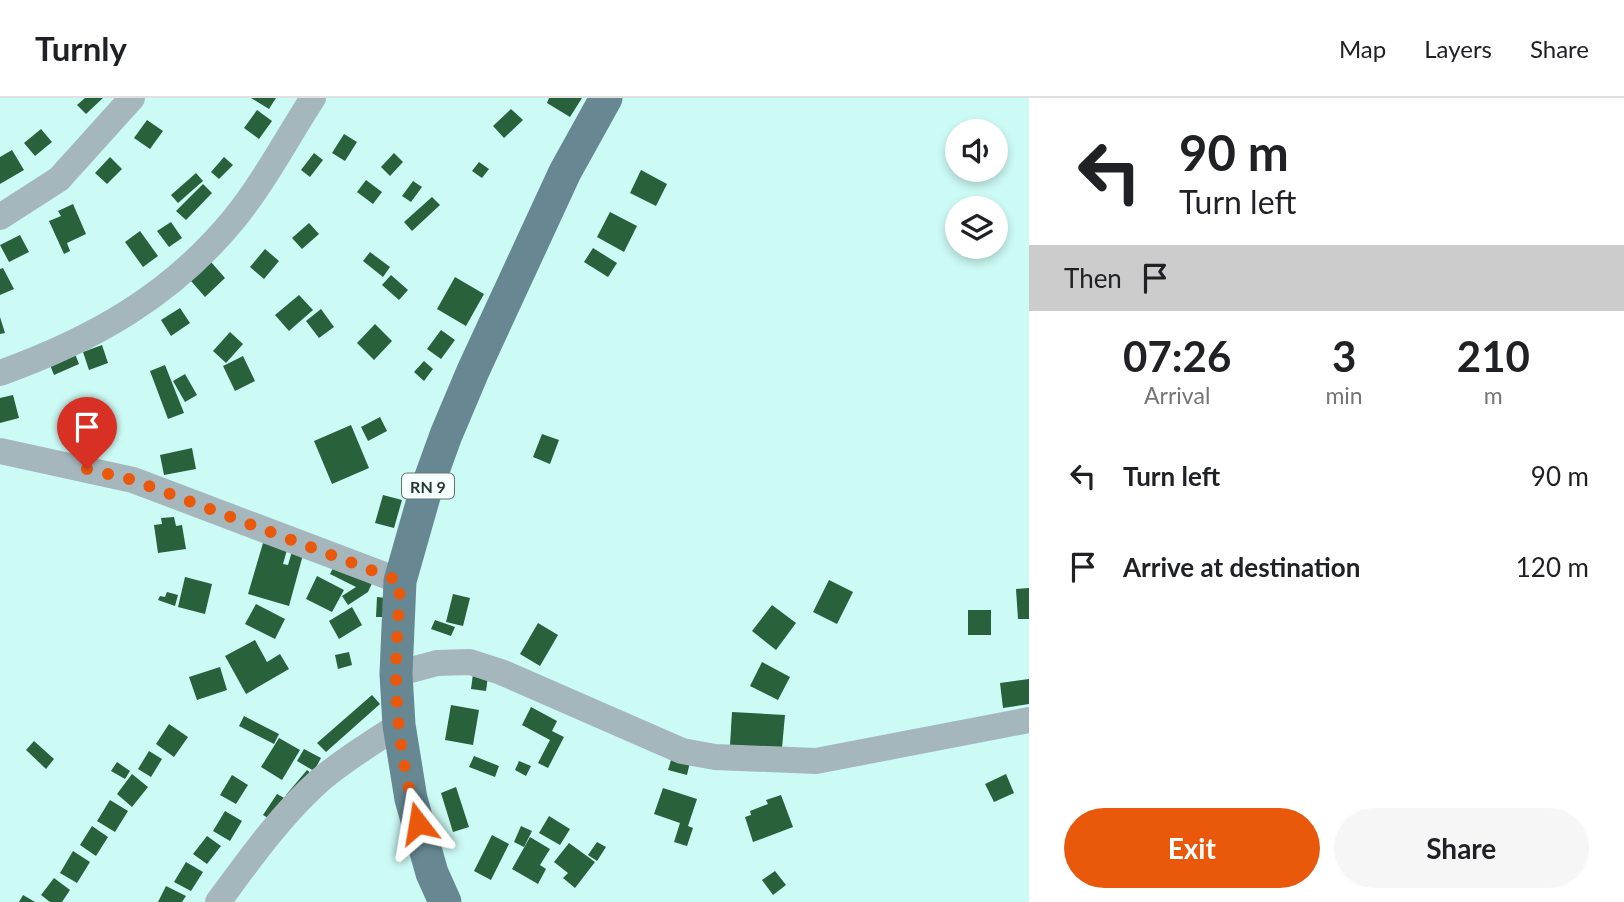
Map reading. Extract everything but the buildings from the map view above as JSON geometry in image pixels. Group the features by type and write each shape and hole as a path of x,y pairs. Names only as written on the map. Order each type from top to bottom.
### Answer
{"main road":[{"name":"RN 9","path":"445,902 432,873 411,799 399,725 396,674 400,581 425,493 469,381 565,172 606,98"}],"street":[{"path":"0,217 59,179 132,98"},
{"path":"0,373 92,335 144,304 192,264 234,218 313,98"},
{"path":"0,451 133,480 400,581"},
{"path":"396,674 437,663 470,662 542,689 682,751 715,757 816,761 1029,720"},
{"path":"218,902 259,848 319,781 356,752 399,725"}],"route":[{"path":"87,469 133,480 400,581 396,674 399,725 411,799 418,823"}]}
